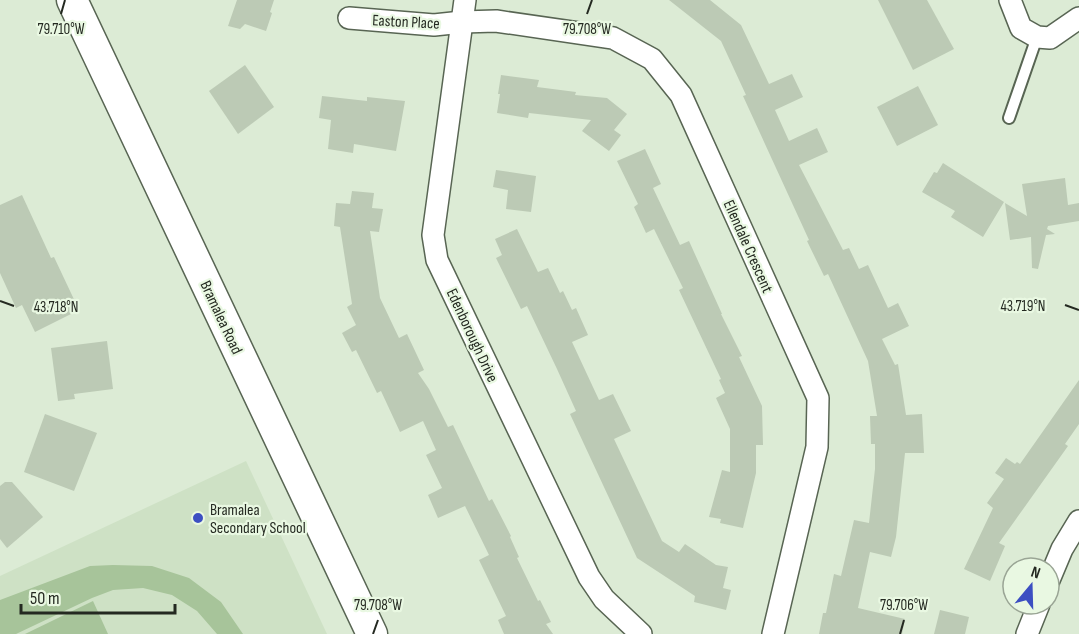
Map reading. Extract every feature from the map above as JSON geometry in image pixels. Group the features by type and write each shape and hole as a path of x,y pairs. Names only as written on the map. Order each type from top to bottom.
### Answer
{"main road":[{"name":"Bramalea Road","path":"72,0 372,634"}],"street":[{"name":"Edenborough Drive","path":"465,0 433,236 437,260 589,577 604,599 641,634"},
{"path":"1010,0 1021,28 1037,37 1050,38 1079,18"},
{"name":"Easton Place","path":"349,18 434,25 462,22"},
{"name":"Ellendale Crescent","path":"462,22 496,21 613,38 651,58 681,95 818,398 816,447 773,634"},
{"path":"1059,556 1079,520"},
{"path":"1027,634 1034,616"}],"lane":[{"path":"1009,118 1037,37"}],"shaded area":[{"name":"Bramalea Secondary School","path":"246,461 327,634 0,634 0,576"},
{"path":"90,566 152,566 189,578 221,602 243,634 217,634 197,611 172,595 143,588 113,590 16,634 0,634 0,600"},
{"path":"93,601 108,634 25,634"}],"building":[{"path":"237,0 274,0 266,31 245,24 240,29 228,26"},
{"path":"669,0 710,0 741,25 769,84 792,74 803,97 775,110 789,141 817,128 828,152 799,165 843,250 849,248 859,269 868,265 888,308 898,303 909,326 882,339 895,365 898,364 906,415 922,414 924,453 905,453 896,537 891,557 870,552 858,608 905,619 902,634 819,634 834,574 841,576 854,520 869,523 875,469 875,444 871,444 870,416 877,416 868,361 828,274 824,276 807,241 809,240 743,96 746,95 721,41"},
{"path":"878,0 927,0 954,49 913,70"},
{"path":"245,65 274,107 238,134 209,91"},
{"path":"501,75 539,80 537,87 576,92 575,95 607,98 627,114 614,130 621,135 609,151 582,131 591,120 529,113 528,118 497,113"},
{"path":"918,86 938,125 897,146 877,107"},
{"path":"322,96 367,101 367,97 405,101 396,151 354,144 353,153 328,149 331,120 319,118"},
{"path":"645,149 661,184 653,188 680,245 689,241 742,356 739,357 762,406 763,445 756,445 756,473 743,528 720,523 721,519 709,517 722,470 730,472 730,429 716,398 725,393 719,380 721,379 679,290 683,288 654,229 646,233 634,207 638,204 617,161"},
{"path":"943,163 1004,202 983,237 951,217 955,211 922,192 934,172 937,173"},
{"path":"496,170 536,176 531,212 506,209 508,190 493,187"},
{"path":"1065,178 1068,205 1079,203 1079,221 1048,226 1047,229 1055,234 1046,235 1038,269 1032,268 1031,237 1010,240 1005,203 1027,216 1022,184"},
{"path":"352,191 374,193 372,208 383,209 379,232 370,231 380,298 399,338 407,334 424,370 418,373 429,389 448,427 453,425 489,501 492,499 511,536 519,557 517,558 551,622 546,624 553,634 504,634 498,620 506,616 479,560 489,555 465,506 438,518 428,495 442,488 426,455 436,450 423,421 400,432 381,391 377,393 356,350 352,352 342,333 356,325 347,307 352,304 340,227 334,226 336,203 350,204"},
{"path":"22,195 51,258 54,257 79,310 35,332 22,305 16,308 0,273 0,205"},
{"path":"517,229 538,272 548,268 560,293 563,291 572,310 576,308 588,335 572,342 599,400 613,394 631,431 614,439 662,541 679,552 685,544 716,565 728,567 723,588 731,590 726,610 694,602 695,596 637,558 570,414 576,411 557,369 527,306 521,309 496,258 502,255 495,239"},
{"path":"107,341 113,389 74,394 75,399 58,401 51,348"},
{"path":"1079,380 1079,424 1065,444 1068,446 999,543 1005,546 990,581 964,569 993,508 987,503 1004,479 995,473 1006,458 1015,464 1017,462 1020,464"},
{"path":"45,414 97,433 74,491 24,472"},
{"path":"5,482 12,482 43,517 7,548 0,539 0,486"},
{"path":"940,610 969,617 965,634 934,634"}],"place":[{"name":"Bramalea Secondary School","path":"198,518"}]}
